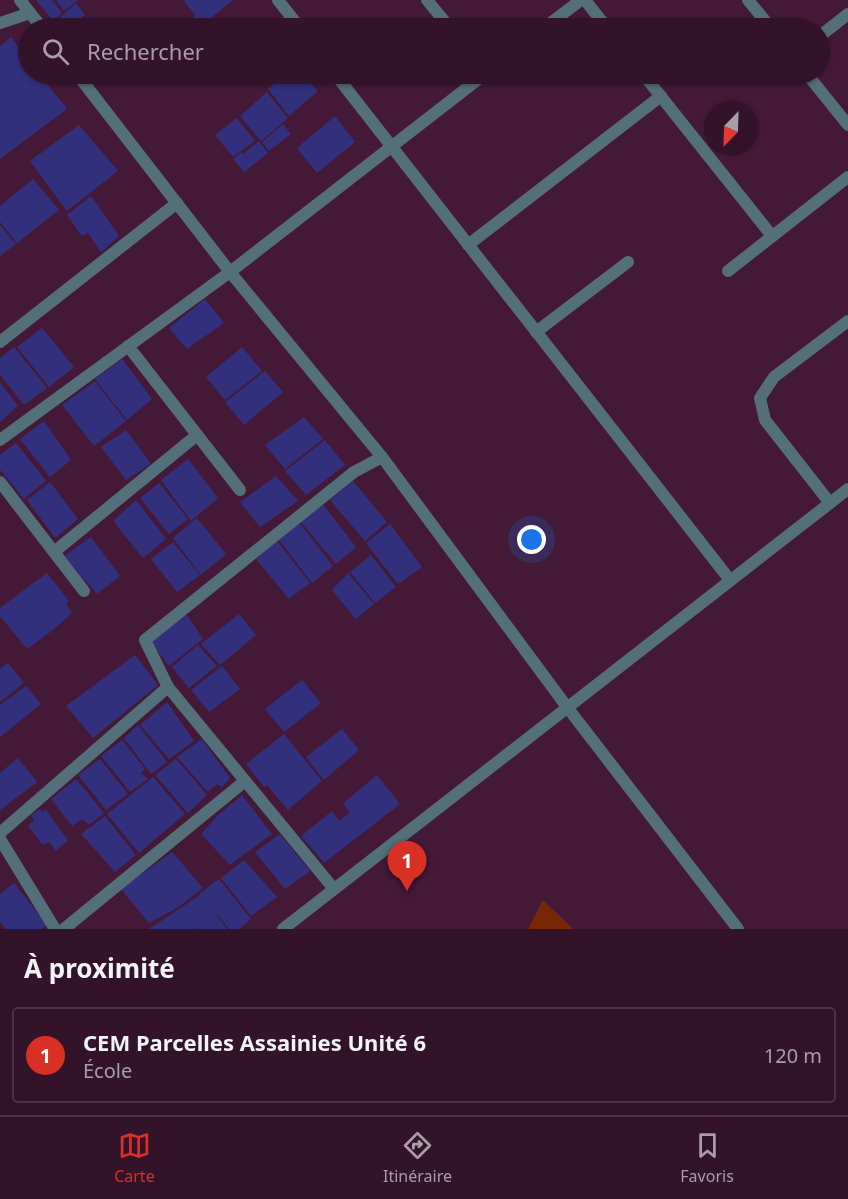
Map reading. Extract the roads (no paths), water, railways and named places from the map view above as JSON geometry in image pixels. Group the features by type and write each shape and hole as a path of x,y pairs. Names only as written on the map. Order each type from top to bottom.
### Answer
{"street":[{"path":"20,0 34,18"},
{"path":"278,0 292,18"},
{"path":"427,0 442,18"},
{"path":"558,18 583,0 599,18"},
{"path":"748,0 763,18"},
{"path":"0,23 30,13"},
{"path":"830,28 848,14"},
{"path":"85,84 230,272 382,457 567,707 738,929"},
{"path":"343,84 730,580"},
{"path":"0,440 230,272 472,84"},
{"path":"651,84 772,236"},
{"path":"815,84 848,125"},
{"path":"468,245 661,96"},
{"path":"728,271 848,177"},
{"path":"0,342 177,203"},
{"path":"536,332 628,262"},
{"path":"830,503 765,420 760,398 774,377 848,321"},
{"path":"128,346 240,490"},
{"path":"54,552 197,435"},
{"path":"334,889 168,687 145,640 354,472 382,457"},
{"path":"0,482 84,591"},
{"path":"283,929 848,489"},
{"path":"0,832 168,687"},
{"path":"64,929 245,781"},
{"path":"0,840 55,929"}],"place":[{"name":"CEM Parcelles Assainies Unité 6","path":"407,891"}]}
